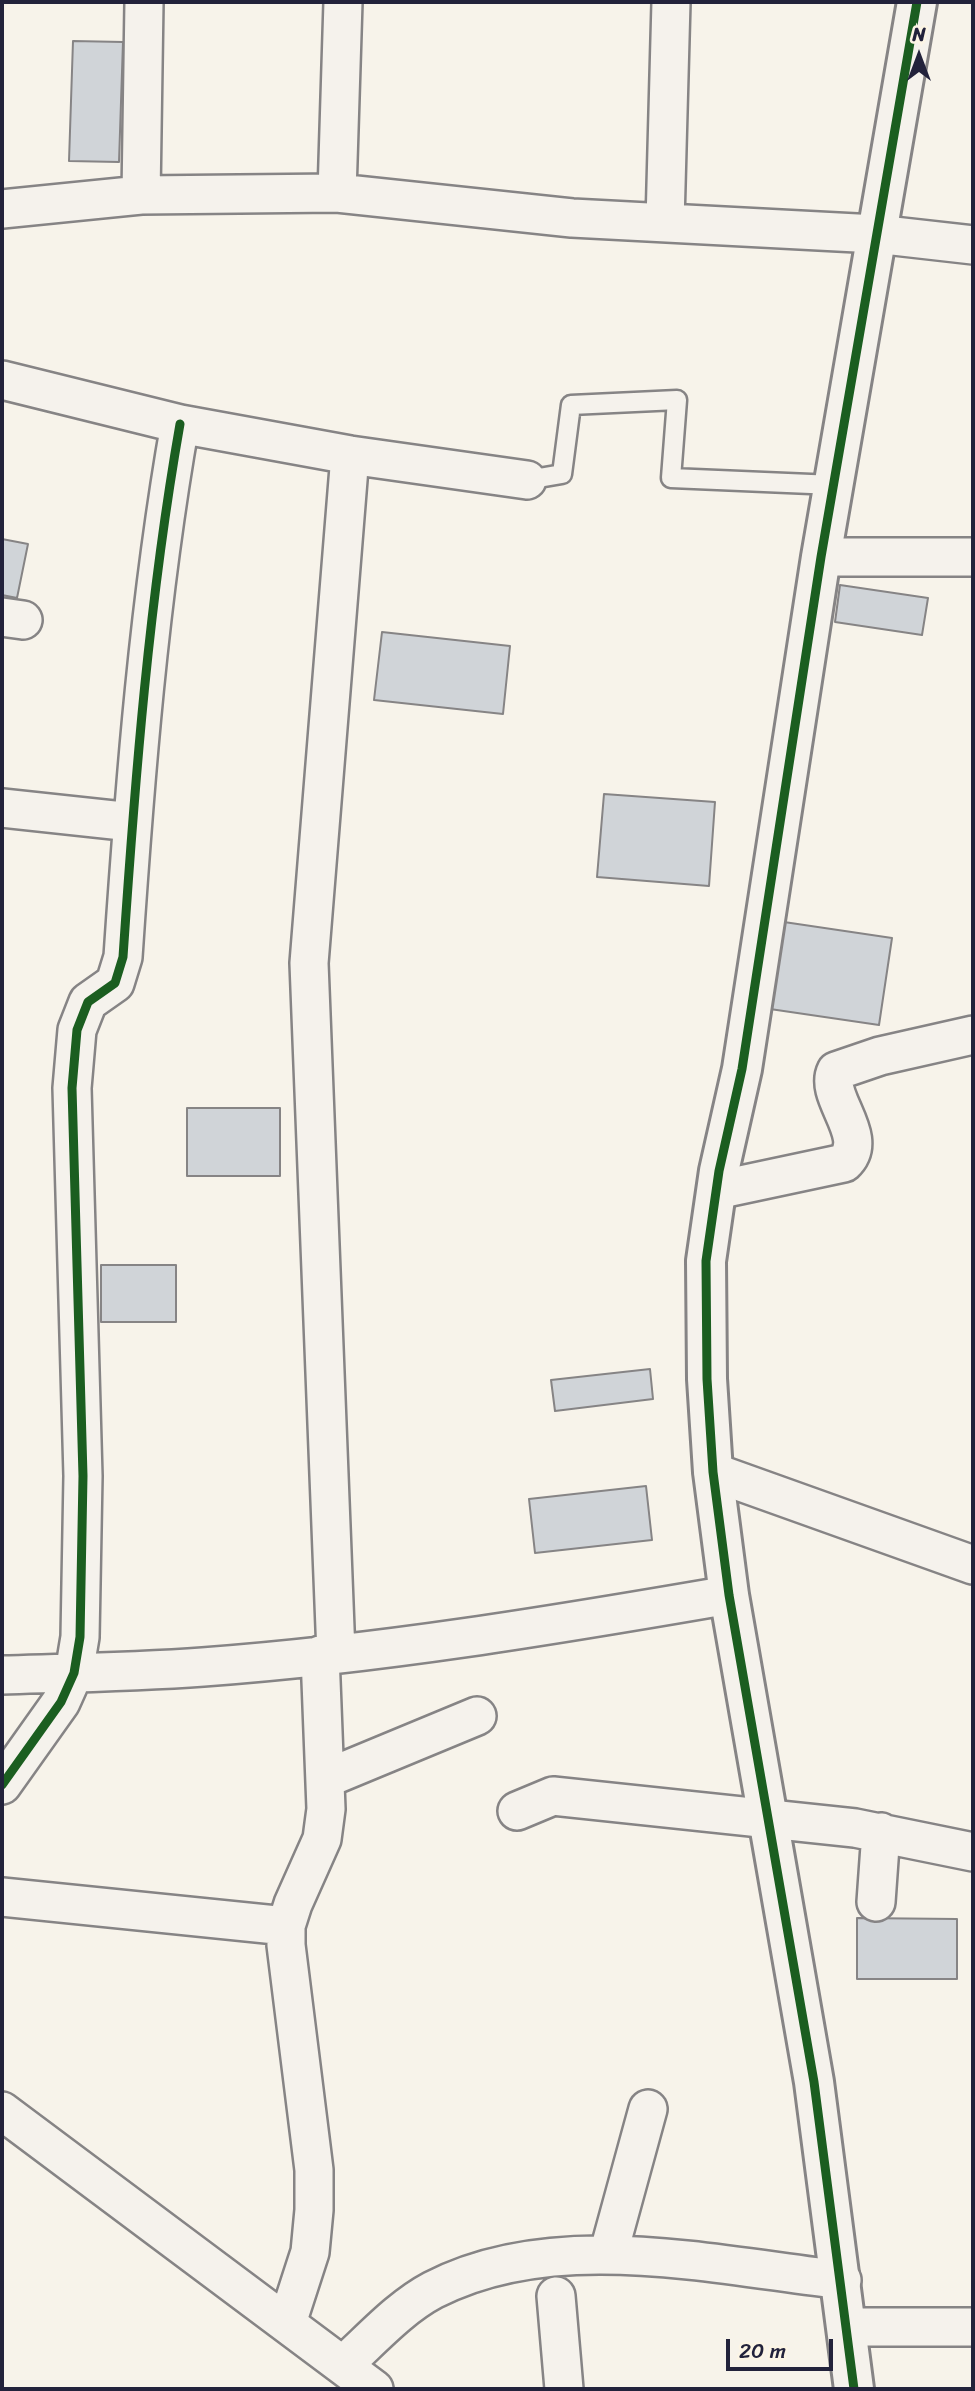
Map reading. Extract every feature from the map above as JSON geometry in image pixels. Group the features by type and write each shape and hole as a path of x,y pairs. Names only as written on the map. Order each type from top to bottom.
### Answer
{"street":[{"path":"141,195 144,2"},
{"path":"337,193 344,2"},
{"path":"665,222 671,2"},
{"path":"854,2389 842,2280 814,2082 729,1595 713,1472 707,1379 706,1261 717,1190 742,1069 821,557 917,2"},
{"path":"2,209 141,195 337,193 572,218 876,234 973,244"},
{"path":"2,380 180,424 350,455 527,480"},
{"path":"2,1785 61,1702 74,1672 80,1637 83,1528 72,1088 77,1030 88,1002 115,983 123,957 132,822 167,502 180,424"},
{"path":"287,2323 310,2252 314,2170 287,1958 286,1926 322,1839 328,1655 309,963 350,455"},
{"path":"821,557 973,557"},
{"path":"2,808 132,822"},
{"path":"717,1190 844,1163 852,1154 854,1143 835,1084 836,1071 880,1056 973,1035"},
{"path":"713,1472 973,1565"},
{"path":"2,1675 203,1667 328,1655 517,1630 729,1595"},
{"path":"325,1779 477,1716"},
{"path":"517,1811 553,1796 881,1832 973,1852"},
{"path":"876,1902 881,1832"},
{"path":"2,1897 286,1926"},
{"path":"608,2255 648,2109"},
{"path":"2,2111 374,2389"},
{"path":"344,2365 402,2311 433,2290 484,2270 547,2256 608,2255 842,2280"},
{"path":"556,2296 564,2389"},
{"path":"847,2327 973,2327"}],"lane":[{"path":"527,480 562,474 571,405 677,400 671,478 834,485"}],"building":[{"path":"73,41 123,42 119,162 69,161"},
{"path":"2,539 28,544 17,598 2,595"},
{"path":"840,585 928,598 922,635 835,622"},
{"path":"382,632 510,646 503,714 374,700"},
{"path":"604,794 715,802 709,886 597,877"},
{"path":"784,922 892,938 879,1025 770,1009"},
{"path":"187,1108 280,1108 280,1176 187,1176"},
{"path":"101,1265 176,1265 176,1322 101,1322"},
{"path":"650,1369 653,1399 555,1411 551,1380"},
{"path":"646,1486 652,1540 535,1553 529,1499"},
{"path":"857,1918 957,1919 957,1979 857,1979"}],"cycle path":[{"path":"854,2389 814,2082 729,1595 713,1472 707,1379 706,1261 719,1171 742,1069 821,557 917,2"},
{"path":"2,1785 61,1702 74,1673 80,1637 83,1476 72,1088 77,1030 88,1002 115,983 123,957 138,757 152,623 180,424"}]}
